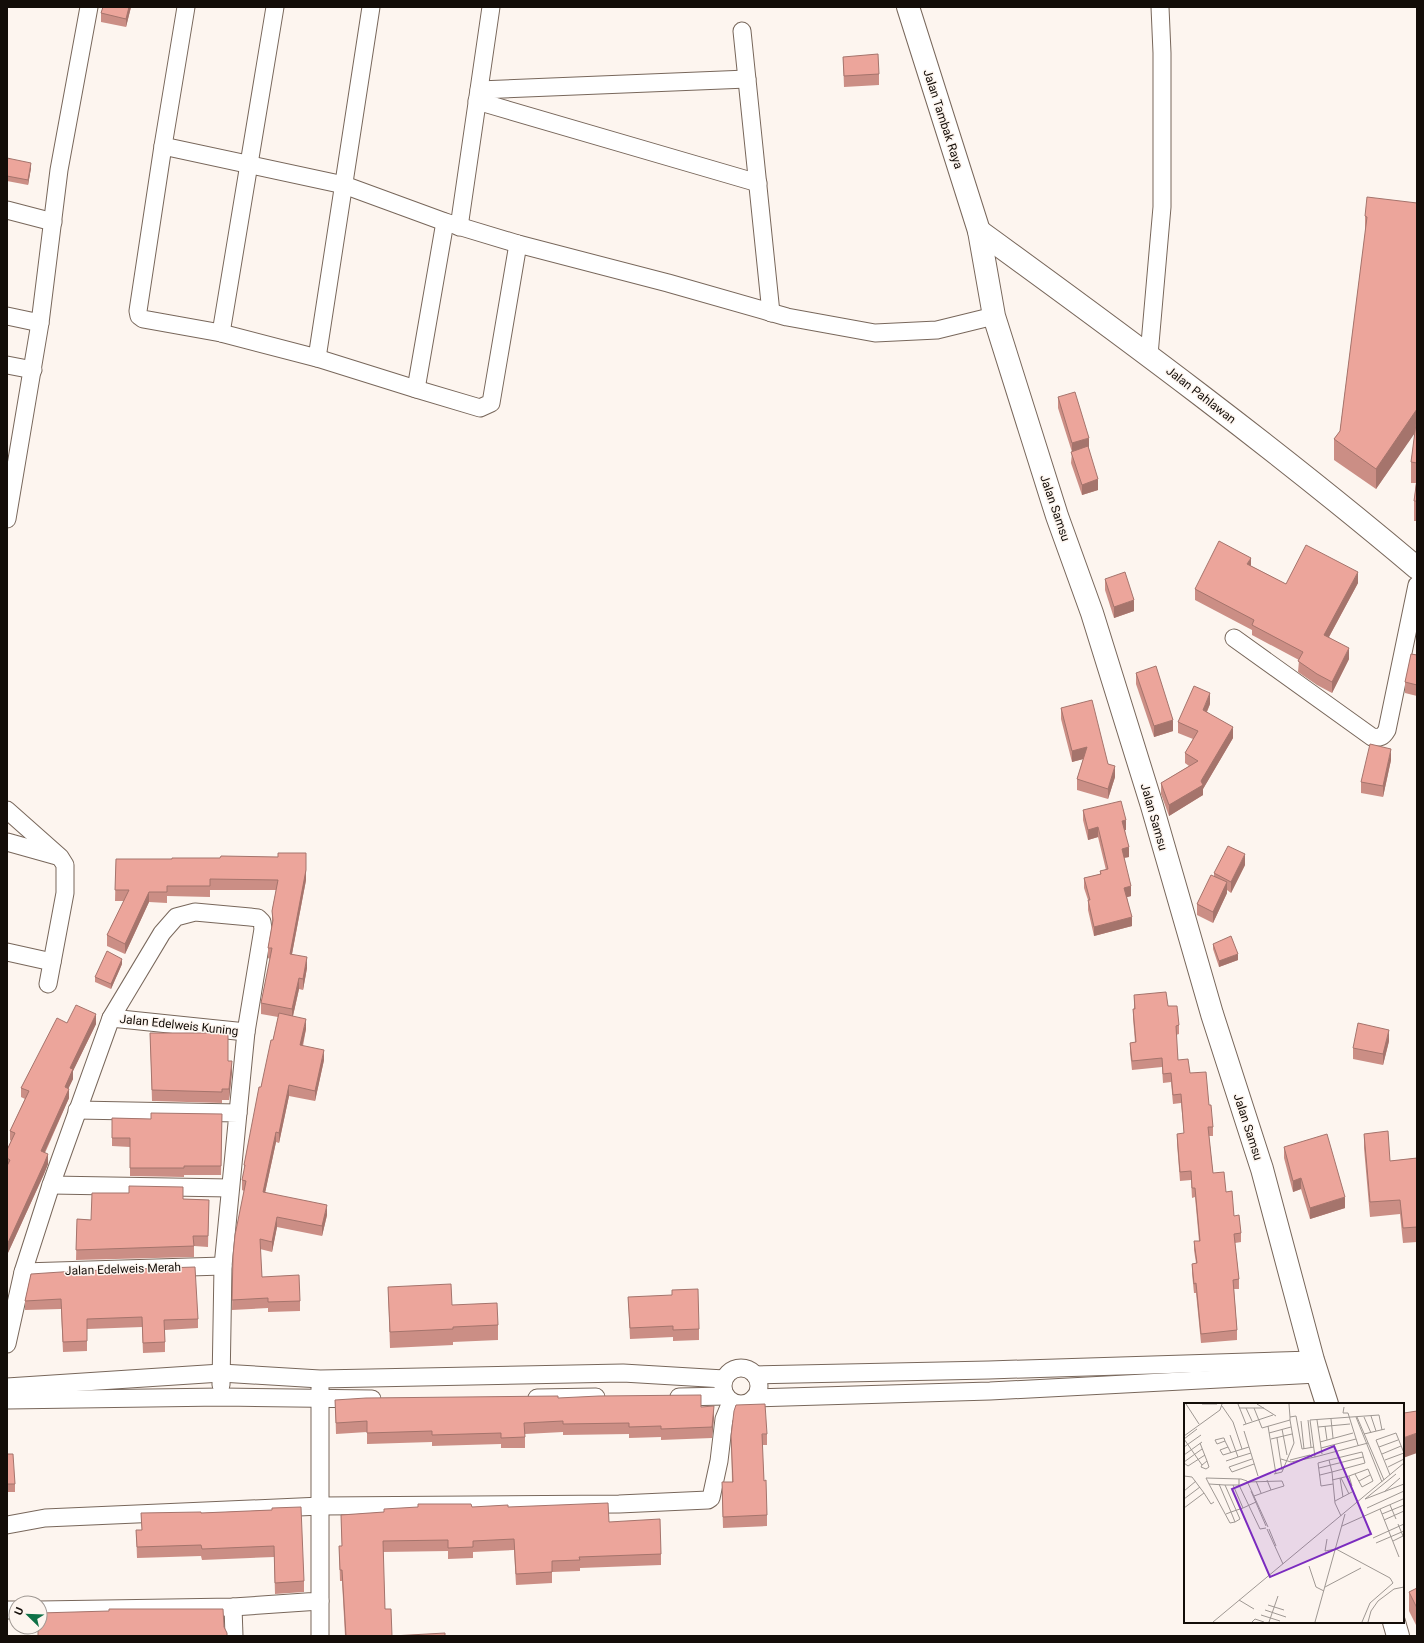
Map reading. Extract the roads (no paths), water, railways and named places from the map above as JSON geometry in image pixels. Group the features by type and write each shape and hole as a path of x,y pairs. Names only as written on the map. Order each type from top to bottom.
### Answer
{"street":[{"path":"7,519 44,300 59,170 89,7"},
{"path":"186,7 138,311 139,316 143,319 221,333 317,358 480,408 491,404 518,244"},
{"path":"221,333 275,7"},
{"path":"317,358 371,7"},
{"path":"416,389 478,96 491,7"},
{"name":"Jalan Tambak Raya","path":"908,7 979,231"},
{"path":"1149,355 1162,206 1162,53 1160,7"},
{"path":"742,31 771,313"},
{"path":"478,96 747,79"},
{"path":"478,96 758,183"},
{"path":"164,146 344,185 452,224 518,244 668,283 771,313 875,333 937,330 994,316"},
{"path":"7,210 53,222"},
{"name":"Jalan Samsu","path":"979,231 994,316 1057,516 1092,613 1152,806 1212,1014 1262,1169 1315,1367 1327,1403"},
{"name":"Jalan Pahlawan","path":"979,231 1149,355 1354,514 1417,568"},
{"path":"7,316 40,323"},
{"path":"7,365 33,370"},
{"path":"1234,638 1372,737 1379,738 1383,736 1387,730 1417,585"},
{"path":"7,810 60,857 65,865 65,893 48,984"},
{"path":"7,842 60,857"},
{"path":"7,1344 24,1272 51,1185 77,1110 112,1018 162,933 176,917 195,912 258,918 262,922 263,928 246,1032 223,1266 222,1397"},
{"path":"7,952 52,962"},
{"name":"Jalan Edelweis Kuning","path":"112,1018 246,1032"},
{"path":"77,1110 238,1113"},
{"path":"51,1185 230,1188"},
{"name":"Jalan Edelweis Merah","path":"24,1272 223,1266"},
{"path":"755,1375 989,1370 1315,1367"},
{"path":"663,1397 729,1399 739,1403 747,1403 754,1398 990,1391 1315,1367"},
{"path":"7,1525 46,1518 321,1506 619,1504 708,1500 711,1498 719,1461 724,1419 729,1399 724,1391 724,1379 728,1373 741,1368 749,1370 755,1375 758,1381 758,1387 754,1398"},
{"path":"989,1370 990,1391"},
{"path":"7,1387 221,1373 320,1379 623,1373 724,1379"},
{"path":"320,1379 320,1636"},
{"path":"7,1400 222,1397 384,1399"},
{"path":"519,1398 615,1397"},
{"path":"48,1610 233,1607 320,1601"},
{"path":"233,1607 234,1636"},
{"path":"1394,1623 1398,1636"}]}
